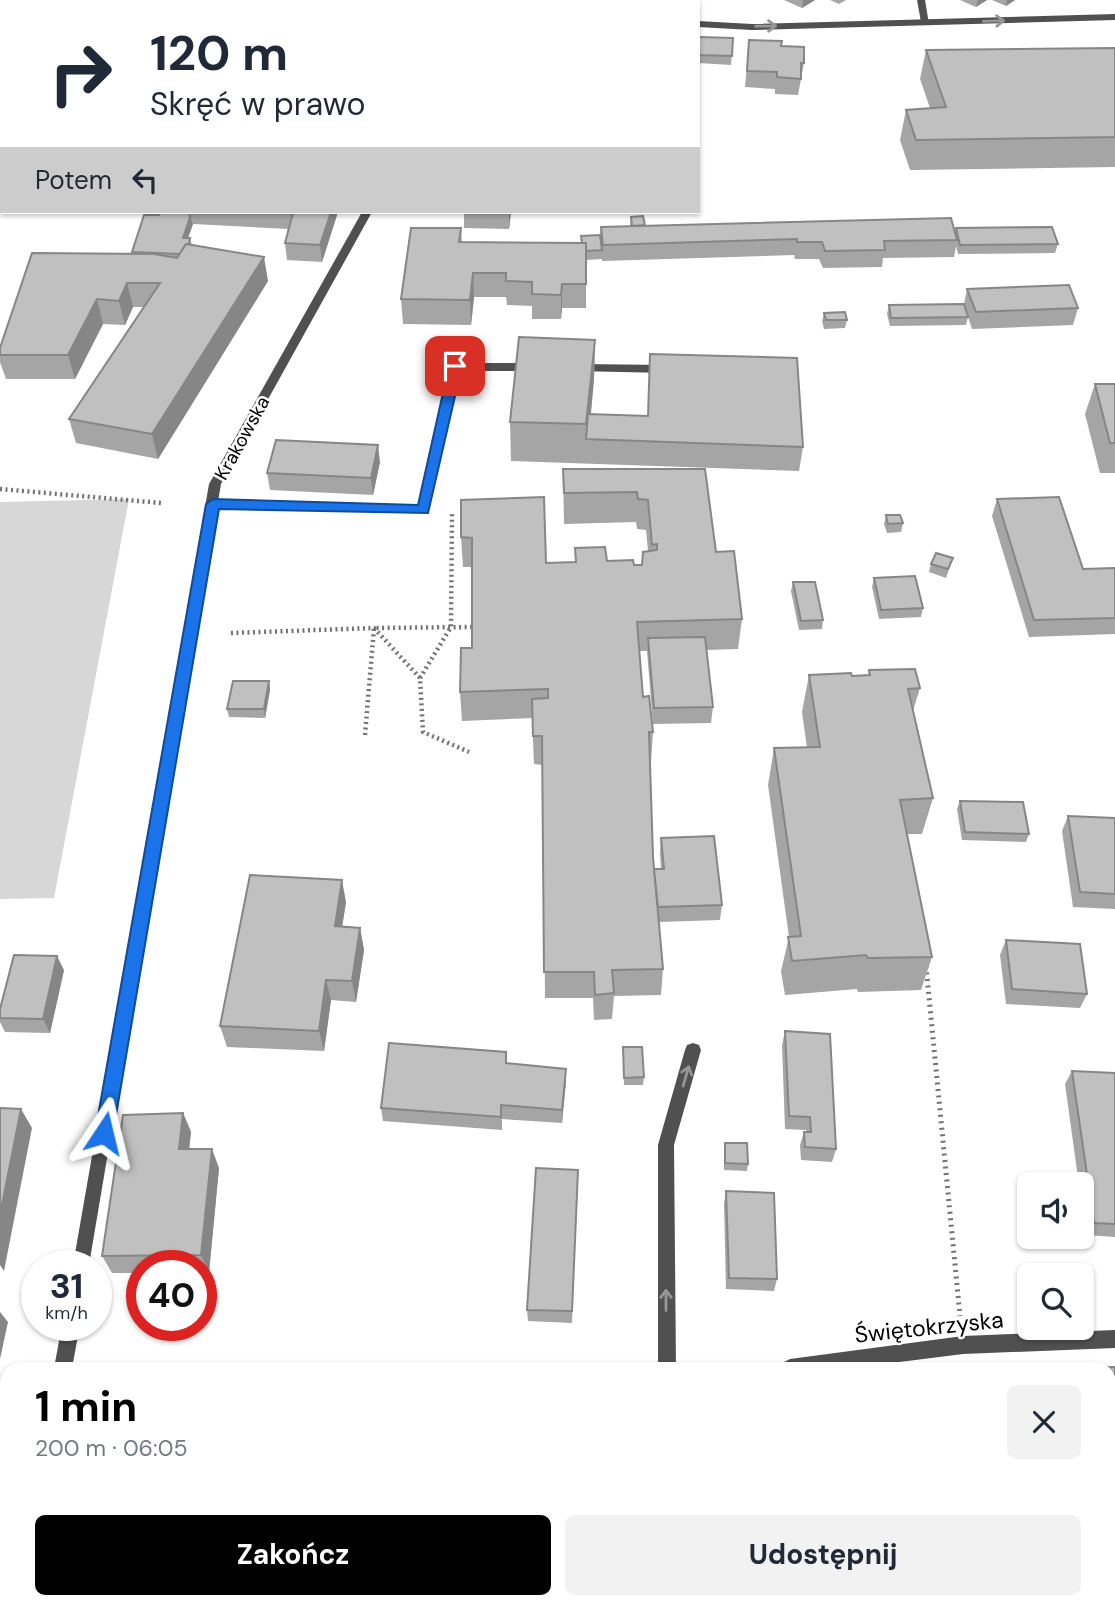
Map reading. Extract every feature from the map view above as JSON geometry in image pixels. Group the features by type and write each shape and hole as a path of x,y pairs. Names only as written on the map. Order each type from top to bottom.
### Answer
{"street":[{"path":"921,0 926,22"},
{"path":"700,24 752,27 1115,17"},
{"name":"Krakowska","path":"84,1250 215,484 366,214"},
{"path":"213,504 424,510 455,366 552,368"},
{"path":"566,368 677,369"},
{"path":"667,1362 666,1145 693,1050"},
{"name":"Świętokrzyska","path":"835,1362 962,1345 1115,1339"},
{"path":"64,1362 68,1341"}],"path":[{"path":"0,489 161,503"},
{"path":"453,510 451,627 421,678 423,733 468,752"},
{"path":"232,633 474,627"},
{"path":"374,628 421,678"},
{"path":"365,736 374,628"},
{"path":"925,962 930,989 962,1345"}],"shaded area":[{"path":"129,499 54,898 0,899 0,502"}],"building":[{"path":"700,37 733,38 732,56 700,55"},
{"path":"749,40 782,41 781,46 804,47 801,79 777,77 777,72 747,71"},
{"path":"1115,48 1115,137 916,140 906,110 946,107 926,50"},
{"path":"189,214 183,238 190,238 189,244 186,244 180,254 132,252 144,215"},
{"path":"293,214 330,214 320,245 285,243"},
{"path":"643,216 645,225 632,226 631,217"},
{"path":"951,218 957,240 884,241 885,250 825,251 822,242 797,242 797,239 603,245 601,227"},
{"path":"1052,227 1058,244 960,245 956,228"},
{"path":"411,228 461,228 459,242 586,243 586,284 562,284 561,295 532,294 532,282 506,281 506,273 473,273 470,300 401,299"},
{"path":"600,235 602,250 586,251 586,243 582,243 581,236"},
{"path":"186,244 264,257 152,434 69,419 160,283 127,283 119,301 97,299 68,355 0,355 32,253 154,254 177,258"},
{"path":"1069,285 1078,308 976,312 967,289"},
{"path":"964,304 968,317 891,318 889,305"},
{"path":"845,312 847,320 826,320 824,313"},
{"path":"519,337 595,340 586,424 510,422"},
{"path":"650,354 797,358 803,447 586,439 588,414 648,416"},
{"path":"1095,384 1115,384 1115,443 1110,443"},
{"path":"276,440 378,445 371,478 267,473"},
{"path":"563,469 705,469 716,552 734,551 742,619 637,622 643,697 649,696 653,732 649,732 653,857 663,969 612,970 614,993 595,995 594,972 544,972 542,736 533,736 532,699 548,698 548,689 460,692 461,648 472,648 472,538 461,537 461,500 544,497 546,563 576,562 575,548 605,547 607,561 633,560 634,565 642,565 643,552 657,550 657,544 652,545 648,500 638,499 637,492 564,493"},
{"path":"1059,497 1083,569 1115,568 1115,618 1034,620 997,499"},
{"path":"886,515 900,515 903,523 888,524"},
{"path":"936,553 953,558 948,569 931,564"},
{"path":"915,576 923,608 881,610 874,578"},
{"path":"793,582 815,582 823,620 801,621"},
{"path":"705,637 713,707 654,708 648,638"},
{"path":"915,669 920,688 908,689 933,798 900,800 932,957 868,958 866,955 792,961 788,937 801,936 774,748 820,747 809,675 870,675 869,670"},
{"path":"233,681 269,681 264,709 227,709"},
{"path":"960,801 1023,802 1029,834 965,832"},
{"path":"1068,816 1115,818 1115,894 1080,892"},
{"path":"714,836 722,905 658,907 654,869 664,869 661,838"},
{"path":"250,875 342,880 335,926 360,928 352,981 326,980 319,1031 220,1026"},
{"path":"1006,940 1080,944 1087,994 1012,989"},
{"path":"14,955 57,956 43,1019 0,1018"},
{"path":"785,1031 830,1034 836,1149 805,1147 804,1132 811,1132 810,1117 789,1116"},
{"path":"389,1043 506,1052 506,1063 566,1069 562,1110 501,1105 501,1117 381,1108"},
{"path":"623,1047 642,1047 644,1077 624,1078"},
{"path":"1072,1071 1115,1073 1115,1224 1094,1223 1094,1172 1087,1172"},
{"path":"0,1108 21,1109 0,1215"},
{"path":"183,1113 179,1149 212,1149 202,1250 126,1250 126,1256 112,1256 112,1250 103,1250 123,1115"},
{"path":"725,1143 747,1143 748,1164 725,1163"},
{"path":"536,1168 578,1170 572,1311 527,1310"},
{"path":"726,1191 774,1193 777,1279 729,1278"}],"route":[{"path":"104,1133 213,504 424,510 455,366"}]}
